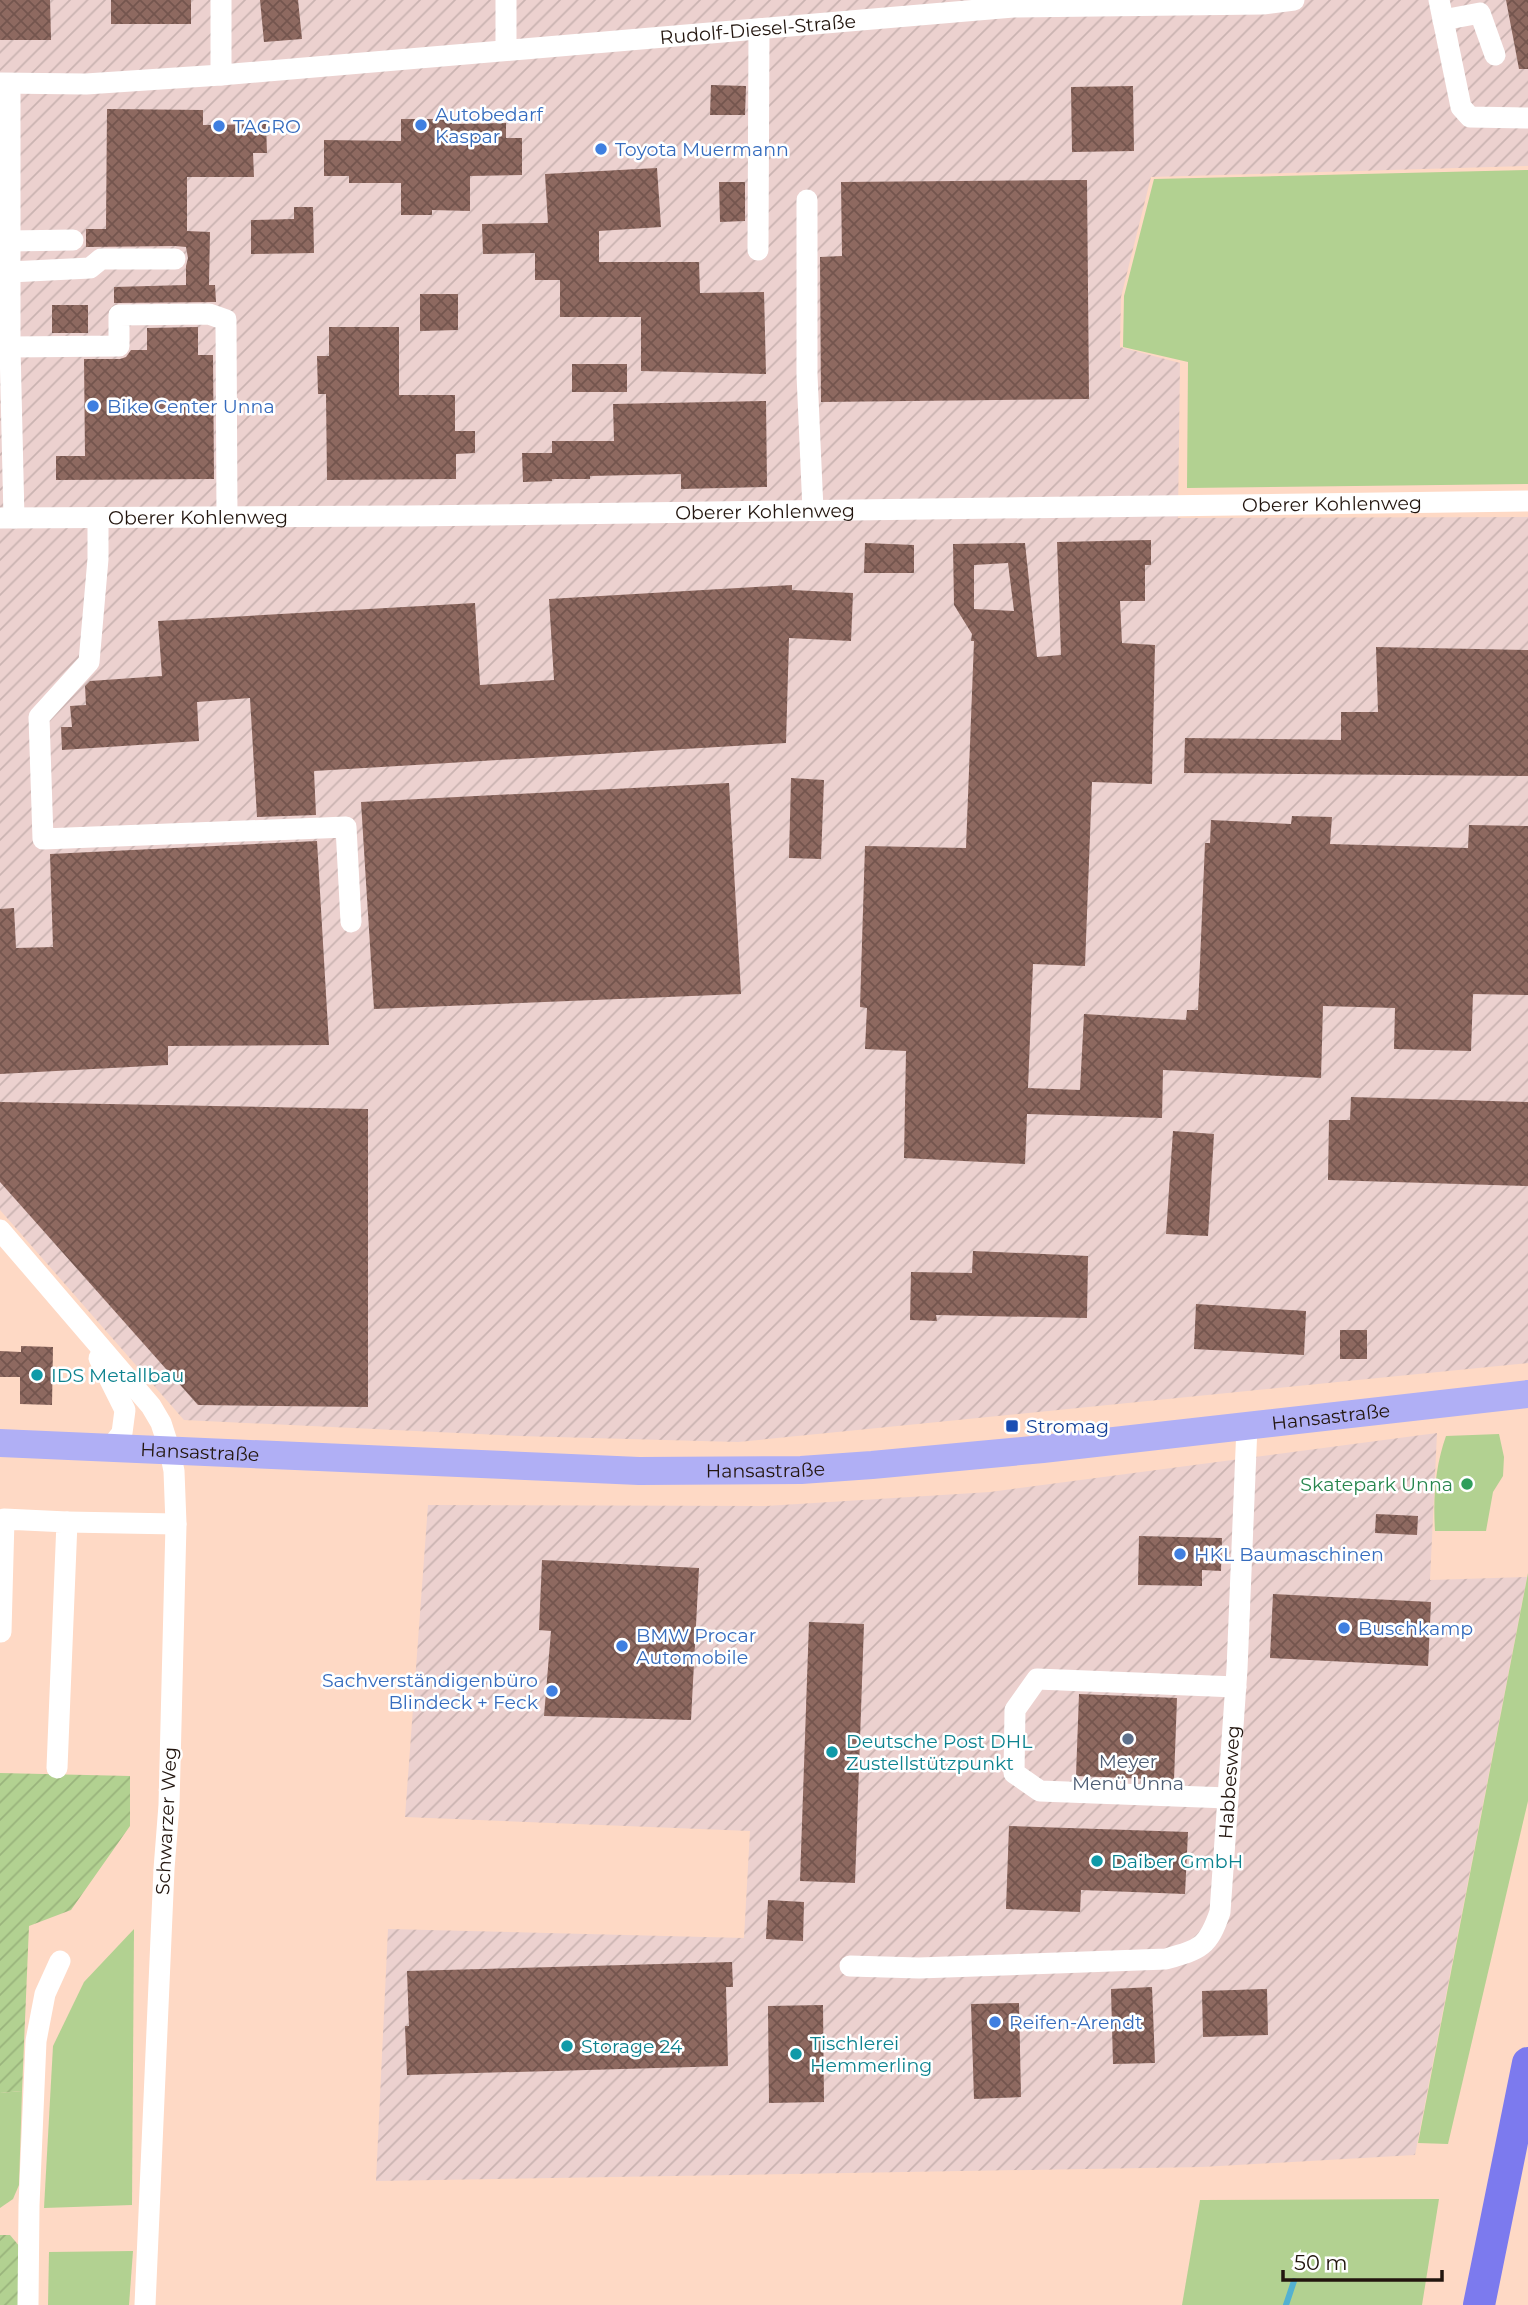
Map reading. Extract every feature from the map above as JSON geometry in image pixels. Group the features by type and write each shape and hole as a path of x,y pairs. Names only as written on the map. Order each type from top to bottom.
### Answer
{"highway":[{"path":"1479,2305 1528,2063"}],"main road":[{"name":"Hansastraße","path":"0,1443 639,1471 787,1470 872,1465 1528,1394"}],"street":[{"path":"221,0 221,75"},
{"path":"506,0 506,50"},
{"name":"Rudolf-Diesel-Straße","path":"5,84 86,84 221,75 1013,7 1263,4 1294,0"},
{"path":"1495,55 1480,13 1441,10 1461,107 1470,117 1528,118"},
{"path":"758,250 759,29"},
{"path":"5,84 10,242 7,518"},
{"path":"807,200 807,375 813,510"},
{"path":"10,242 73,240"},
{"path":"10,272 90,268 101,259 175,259"},
{"path":"10,347 119,346 119,315 209,314 226,320 227,517"},
{"name":"Oberer Kohlenweg","path":"7,518 1528,501"},
{"path":"98,519 98,559 89,662 38,717 43,839 346,827 351,922"},
{"path":"0,1230 84,1328 125,1410 122,1433 110,1448"},
{"name":"Schwarzer Weg","path":"84,1328 151,1406 161,1423 174,1471 176,1524 169,1805 145,2305"},
{"name":"Habbesweg","path":"850,1966 919,1968 1166,1959 1193,1951 1212,1935 1220,1912 1236,1687 1247,1426"},
{"path":"1,1632 4,1519 176,1524"},
{"path":"57,1768 67,1522"},
{"path":"1228,1798 1040,1791 1014,1773 1015,1710 1037,1679 1236,1687"},
{"path":"28,2305 36,2041 44,1994 60,1961"}],"shaded area":[{"path":"0,0 1528,0 1528,166 1151,177 1121,297 1120,347 1180,363 1178,518 1528,517 1528,1363 738,1442 519,1436 184,1420 0,1210"},
{"path":"1437,1433 1430,1580 1527,1577 1415,2155 1202,2167 376,2181 388,1929 744,1938 750,1831 405,1817 428,1505 766,1506 990,1492"}],"green space":[{"path":"1528,170 1528,484 1187,488 1188,362 1123,347 1124,296 1154,179"},
{"name":"Skatepark Unna","path":"1499,1434 1504,1457 1503,1476 1493,1492 1486,1531 1435,1531 1436,1483 1446,1436"},
{"path":"1528,1573 1528,1801 1448,2144 1418,2143"},
{"path":"0,1773 130,1776 130,1826 71,1910 29,1926 22,2091 0,2093"},
{"path":"134,1929 132,2205 44,2208 53,2046 84,1982"},
{"path":"22,2091 19,2185 13,2199 0,2208 0,2093"},
{"path":"1439,2199 1422,2305 1182,2305 1200,2200"},
{"path":"0,2235 10,2235 20,2247 19,2305 0,2305"},
{"path":"133,2251 129,2305 48,2305 49,2252"}],"building":[{"path":"0,0 50,0 51,40 0,40"},
{"path":"111,0 191,0 191,24 111,24"},
{"path":"260,0 298,0 302,39 264,42"},
{"path":"1506,0 1528,0 1528,69 1519,69"},
{"path":"711,85 746,86 745,115 710,115"},
{"path":"1133,86 1134,151 1072,152 1071,87"},
{"path":"107,109 203,110 203,125 266,124 267,153 253,153 254,177 187,177 187,231 210,232 209,285 215,285 216,302 114,303 114,287 186,285 188,258 186,247 86,247 86,229 106,229"},
{"path":"401,119 452,119 452,124 506,123 506,138 522,138 522,175 470,176 470,211 432,210 432,215 401,215 401,183 349,183 349,176 324,176 324,140 401,141"},
{"path":"657,168 661,227 599,231 599,262 699,262 700,293 764,292 766,374 641,371 641,317 560,317 560,280 535,280 535,253 483,254 482,224 548,223 545,174"},
{"path":"1087,180 1089,399 821,402 820,257 842,256 841,182"},
{"path":"719,182 745,182 745,221 720,222"},
{"path":"294,207 313,207 314,253 251,254 251,220 294,219"},
{"path":"420,294 458,294 458,330 420,331"},
{"path":"52,305 88,305 88,333 52,333"},
{"path":"198,327 198,355 213,355 214,479 56,480 56,456 85,456 84,359 120,359 126,357 131,350 147,350 147,328"},
{"path":"329,327 399,327 399,395 455,395 455,431 475,431 475,453 456,454 456,479 327,480 326,394 318,394 317,356 329,356"},
{"path":"572,364 627,364 627,392 572,392"},
{"path":"766,401 767,487 681,489 681,474 590,476 590,479 523,482 522,453 552,453 552,441 614,441 613,404"},
{"path":"1151,540 1151,565 1145,565 1145,601 1120,601 1122,643 1155,645 1152,784 1092,782 1085,966 1033,964 1028,1088 1080,1090 1084,1014 1186,1020 1187,1010 1198,1010 1205,843 1210,843 1211,820 1291,824 1292,816 1332,817 1330,844 1468,848 1469,825 1528,826 1528,995 1473,994 1471,1051 1394,1049 1395,1008 1323,1006 1321,1078 1163,1070 1162,1118 1027,1114 1025,1164 904,1158 906,1051 865,1049 867,1008 860,1007 865,846 966,848 974,641 971,641 972,634 954,605 953,544 1025,543 1037,657 1061,655 1057,542","holes":["1008,563 1014,611 974,609 974,565"]},
{"path":"865,543 914,545 914,573 864,573"},
{"path":"792,585 792,590 853,593 851,641 789,638 786,743 314,771 316,815 257,817 250,698 197,702 199,741 62,750 61,727 72,727 70,706 86,705 85,686 90,681 162,676 158,621 475,603 480,685 554,680 549,599"},
{"path":"1376,647 1528,650 1528,776 1184,773 1185,738 1341,740 1341,712 1378,712"},
{"path":"791,778 824,780 821,859 789,858"},
{"path":"729,783 741,994 374,1009 361,802"},
{"path":"317,841 329,1045 168,1046 168,1065 0,1074 0,909 14,908 16,948 53,947 50,854"},
{"path":"1351,1097 1528,1102 1528,1186 1328,1180 1329,1120 1350,1120"},
{"path":"0,1102 368,1109 368,1407 198,1405 0,1182"},
{"path":"1173,1131 1214,1134 1208,1236 1166,1234"},
{"path":"973,1251 1088,1256 1087,1318 936,1315 937,1321 910,1320 911,1272 972,1273"},
{"path":"1196,1304 1306,1311 1304,1355 1194,1349"},
{"path":"1340,1330 1367,1330 1367,1359 1340,1359"},
{"name":"IDS Metallbau","path":"21,1346 53,1347 52,1405 20,1404 20,1377 0,1377 0,1351 21,1352"},
{"path":"1376,1514 1418,1516 1417,1535 1375,1533"},
{"name":"HKL Baumaschinen","path":"1139,1536 1222,1538 1221,1571 1202,1570 1202,1586 1138,1585"},
{"name":"BMW Procar Automobile","path":"542,1560 699,1568 691,1720 544,1716 551,1631 539,1630"},
{"path":"1273,1594 1431,1602 1428,1666 1270,1658"},
{"name":"Deutsche Post DHL Zustellstützpunkt","path":"809,1622 864,1624 855,1883 800,1881"},
{"path":"1079,1694 1177,1698 1174,1780 1076,1776"},
{"name":"Daiber GmbH","path":"1009,1826 1188,1832 1185,1894 1081,1890 1080,1912 1006,1909"},
{"path":"768,1900 804,1902 803,1941 766,1939"},
{"path":"732,1962 733,1987 726,1987 728,2066 407,2075 407,1971"},
{"path":"1152,1987 1155,2063 1113,2064 1111,1989"},
{"path":"1267,1989 1268,2035 1203,2037 1202,1991"},
{"path":"1019,2003 1021,2097 974,2099 971,2004"},
{"name":"Tischlerei Hemmerling","path":"823,2005 824,2102 769,2103 768,2006"}],"waterway":[{"path":"1286,2305 1294,2281"}],"place":[{"name":"Autobedarf Kaspar","path":"421,125"},
{"name":"TAGRO","path":"219,126"},
{"name":"Toyota Muermann","path":"601,149"},
{"name":"Bike Center Unna","path":"93,406"},
{"name":"IDS Metallbau","path":"37,1375"},
{"name":"Stromag","path":"1012,1426"},
{"name":"Skatepark Unna","path":"1467,1484"},
{"name":"HKL Baumaschinen","path":"1180,1554"},
{"name":"Buschkamp","path":"1344,1628"},
{"name":"BMW Procar Automobile","path":"622,1646"},
{"name":"Sachverständigenbüro Blindeck + Feck","path":"552,1691"},
{"name":"Meyer Menü Unna","path":"1128,1739"},
{"name":"Deutsche Post DHL Zustellstützpunkt","path":"832,1752"},
{"name":"Daiber GmbH","path":"1097,1861"},
{"name":"Reifen-Arendt","path":"995,2022"},
{"name":"Storage 24","path":"567,2046"},
{"name":"Tischlerei Hemmerling","path":"796,2054"}]}
